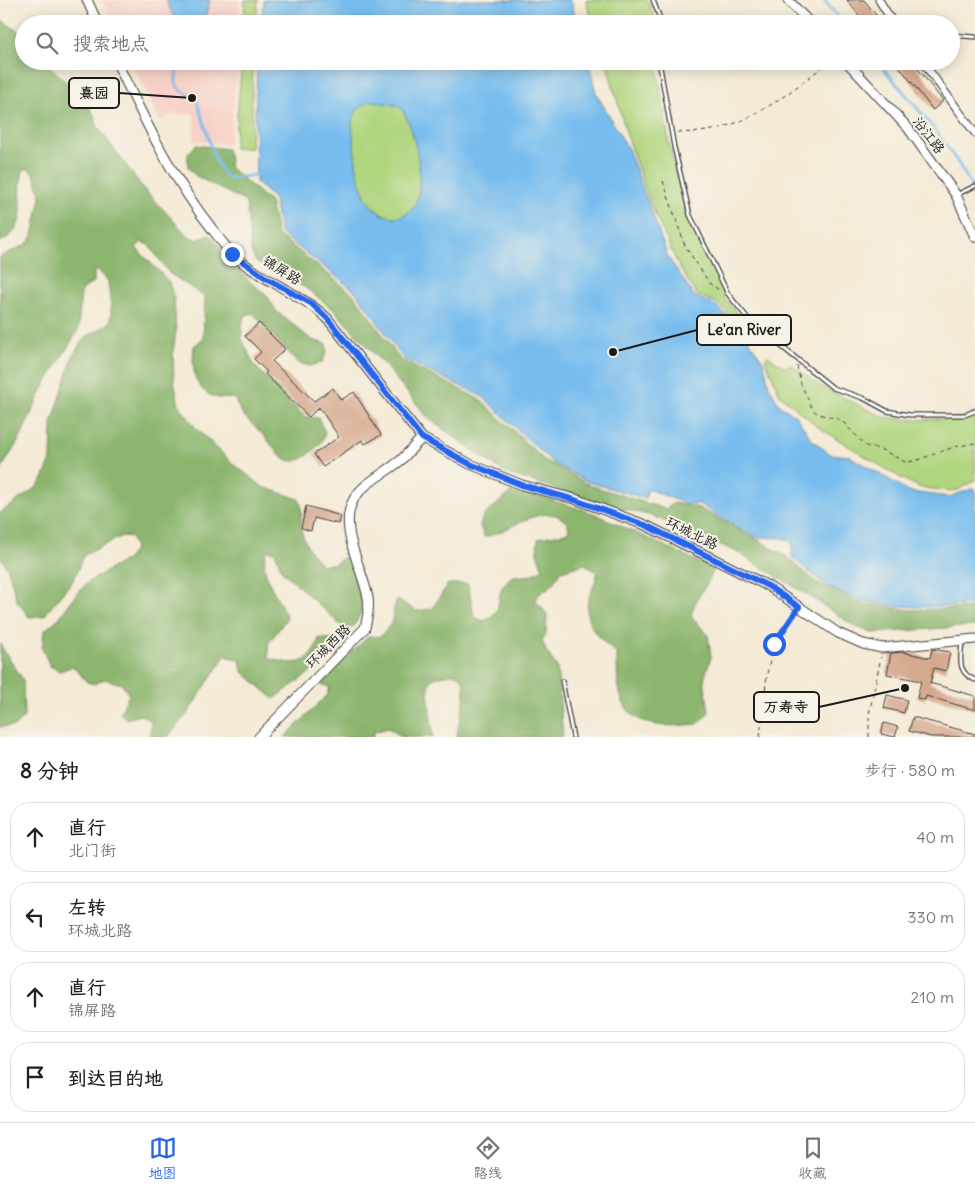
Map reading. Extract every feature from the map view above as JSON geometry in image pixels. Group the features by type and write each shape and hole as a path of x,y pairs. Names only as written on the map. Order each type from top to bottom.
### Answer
{"street":[{"path":"87,0 94,15"},
{"path":"788,0 802,15"},
{"path":"879,0 888,15"},
{"name":"锦屏路","path":"120,70 166,162 197,211 232,254 266,278 312,304 327,318 422,438"},
{"name":"沿江路","path":"854,70 908,128 956,195 975,237"},
{"path":"929,70 975,133"},
{"name":"环城北路","path":"422,438 470,464 522,485 575,500 645,525 768,586 838,633 863,644 882,648 975,639"},
{"name":"环城西路","path":"259,737 364,628 368,613 368,599 363,578 351,548 350,510 354,498 366,486 400,460 422,438"}],"lane":[{"path":"653,0 659,15"},
{"path":"960,36 975,37"},
{"path":"661,70 690,215 728,294 750,321 833,388 863,398 888,411 910,415 965,415 975,411"},
{"path":"956,195 975,186"},
{"path":"962,640 960,666 967,677 975,680"},
{"path":"562,681 573,737"}],"path":[{"path":"672,132 692,133 732,126 784,96 818,70"},
{"path":"663,181 685,246 710,284 728,294"},
{"path":"795,357 801,384 813,410 818,414 838,419 844,423 866,446 880,449 905,462 915,461 954,447 975,443"},
{"path":"760,737 767,674 774,644 799,607"},
{"path":"869,737 869,714 882,648"}],"shaded area":[{"path":"102,0 239,0 239,15 110,15"},
{"path":"135,70 238,70 229,145 194,141 194,114 174,113 160,121"}],"green space":[{"path":"245,0 258,0 257,15 244,15"},
{"path":"586,0 647,0 653,15 590,15"},
{"path":"0,19 15,29 15,70 53,70 84,100 95,118 97,126 143,188 187,235 197,240 209,234 252,284 266,294 277,312 312,340 326,344 327,352 322,362 310,366 298,363 253,313 246,315 242,324 242,339 254,365 305,417 318,418 325,432 318,446 302,458 290,461 284,458 247,419 234,398 214,397 201,388 195,376 193,354 194,346 203,339 205,297 169,273 149,245 141,242 136,248 169,282 174,299 176,331 173,352 174,381 179,405 195,427 231,462 263,487 299,499 302,510 302,532 311,552 322,565 334,564 346,556 352,563 359,581 362,600 358,619 353,627 344,628 282,571 275,552 267,550 265,567 267,576 287,618 268,644 269,658 293,663 300,662 311,654 319,638 335,639 336,645 313,670 274,699 242,671 240,660 225,656 185,717 168,737 150,737 151,721 141,715 126,719 120,713 129,695 122,684 104,679 95,684 87,682 73,666 60,671 50,666 42,648 44,631 59,618 78,592 90,581 127,559 135,549 131,537 122,536 83,556 74,579 44,616 29,617 17,601 8,569 0,556 0,513 37,487 44,477 51,460 52,423 73,356 84,338 110,323 108,281 98,270 94,272 94,282 81,292 78,330 42,390 19,440 0,471 0,257 27,244 33,236 41,197 34,174 28,169 24,169 21,179 21,208 17,227 11,235 0,242"},
{"path":"241,70 253,70 251,148 234,148"},
{"path":"609,70 657,70 670,149 687,219 706,250 723,290 724,298 750,328 745,331 717,303 697,295 679,267 651,205 630,146"},
{"path":"399,86 427,174 399,256 260,134"},
{"path":"196,145 227,149 230,159 229,167 270,202 277,234 353,294 401,360 481,400 543,459 589,485 665,509 674,503 699,508 787,557 816,582 860,603 910,610 975,608 975,626 872,633 854,626 811,597 735,551 652,516 608,505 505,473 429,419 387,368 333,309 306,288 256,262 251,252 246,202 196,176 188,167 188,154"},
{"path":"768,356 785,367 791,364 820,386 883,417 914,420 958,418 975,413 975,480 958,490 947,491 919,487 899,477 818,427 780,395 765,359"},
{"path":"515,489 593,513 714,569 695,603 691,616 708,635 711,657 704,679 709,712 698,724 661,725 639,719 630,713 623,703 619,689 617,654 593,630 587,615 589,598 597,572 585,564 561,571 552,585 537,596 536,601 547,614 546,634 542,640 546,651 557,667 563,737 457,737 465,691 464,682 460,676 452,674 443,675 430,681 428,693 433,737 402,737 388,728 374,732 373,737 285,737 328,694 330,687 321,685 320,681 369,636 380,637 391,624 396,601 400,601 416,611 432,609 448,584 468,584 474,617 484,621 496,612 501,590 510,578 530,575 543,569 537,553 538,539 569,531 568,524 561,517 546,514 537,516 484,537 480,526 483,516"},
{"path":"0,644 23,680 24,717 15,726 0,727"}],"water":[{"path":"166,0 210,0 206,15 173,15"},
{"path":"264,0 571,0 575,15 262,15"},
{"path":"257,70 590,70 596,93 628,149 668,257 694,296 717,306 746,336 764,363 769,386 780,406 795,415 812,440 830,454 849,456 910,492 949,497 975,488 975,605 938,607 900,606 862,600 844,594 823,583 792,557 792,543 789,540 756,537 714,514 700,504 686,504 648,489 645,498 588,482 553,463 483,397 404,359 355,291 280,233 274,199 256,182","holes":["372,101 399,106 405,114 417,154 419,168 418,195 413,208 402,215 393,217 380,213 371,205 364,194 356,166 352,124 356,112"]}],"building":[{"path":"847,0 864,0 876,15 859,15"},
{"path":"902,70 919,70 943,101 933,110"},
{"path":"259,323 285,349 272,361 314,401 333,388 341,400 354,392 381,435 365,444 362,440 323,467 314,454 339,437 319,407 309,417 265,374 267,372 254,359 261,352 245,336"},
{"path":"306,506 341,516 339,524 314,518 311,531 301,528"},
{"path":"932,649 950,652 946,671 934,668 930,683 975,696 975,710 926,696 925,700 917,698 921,681 887,674 891,653 903,652 930,658"},
{"path":"887,695 907,700 904,713 884,708"},
{"path":"913,717 975,734 975,737 931,737 909,731"},
{"path":"884,723 898,727 895,737 881,734"}],"waterway":[{"path":"824,0 836,15"},
{"path":"177,70 177,85 183,92 196,98 215,159 225,176 232,178 257,175"},
{"path":"885,70 942,140 975,193"}],"place":[{"name":"熹园","path":"192,98"},
{"name":"Le'an River","path":"613,352"},
{"name":"万寿寺","path":"905,688"}],"route":[{"path":"232,254 266,278 312,304 327,318 422,438 470,464 522,485 575,500 645,525 768,586 799,607 774,644"}]}
